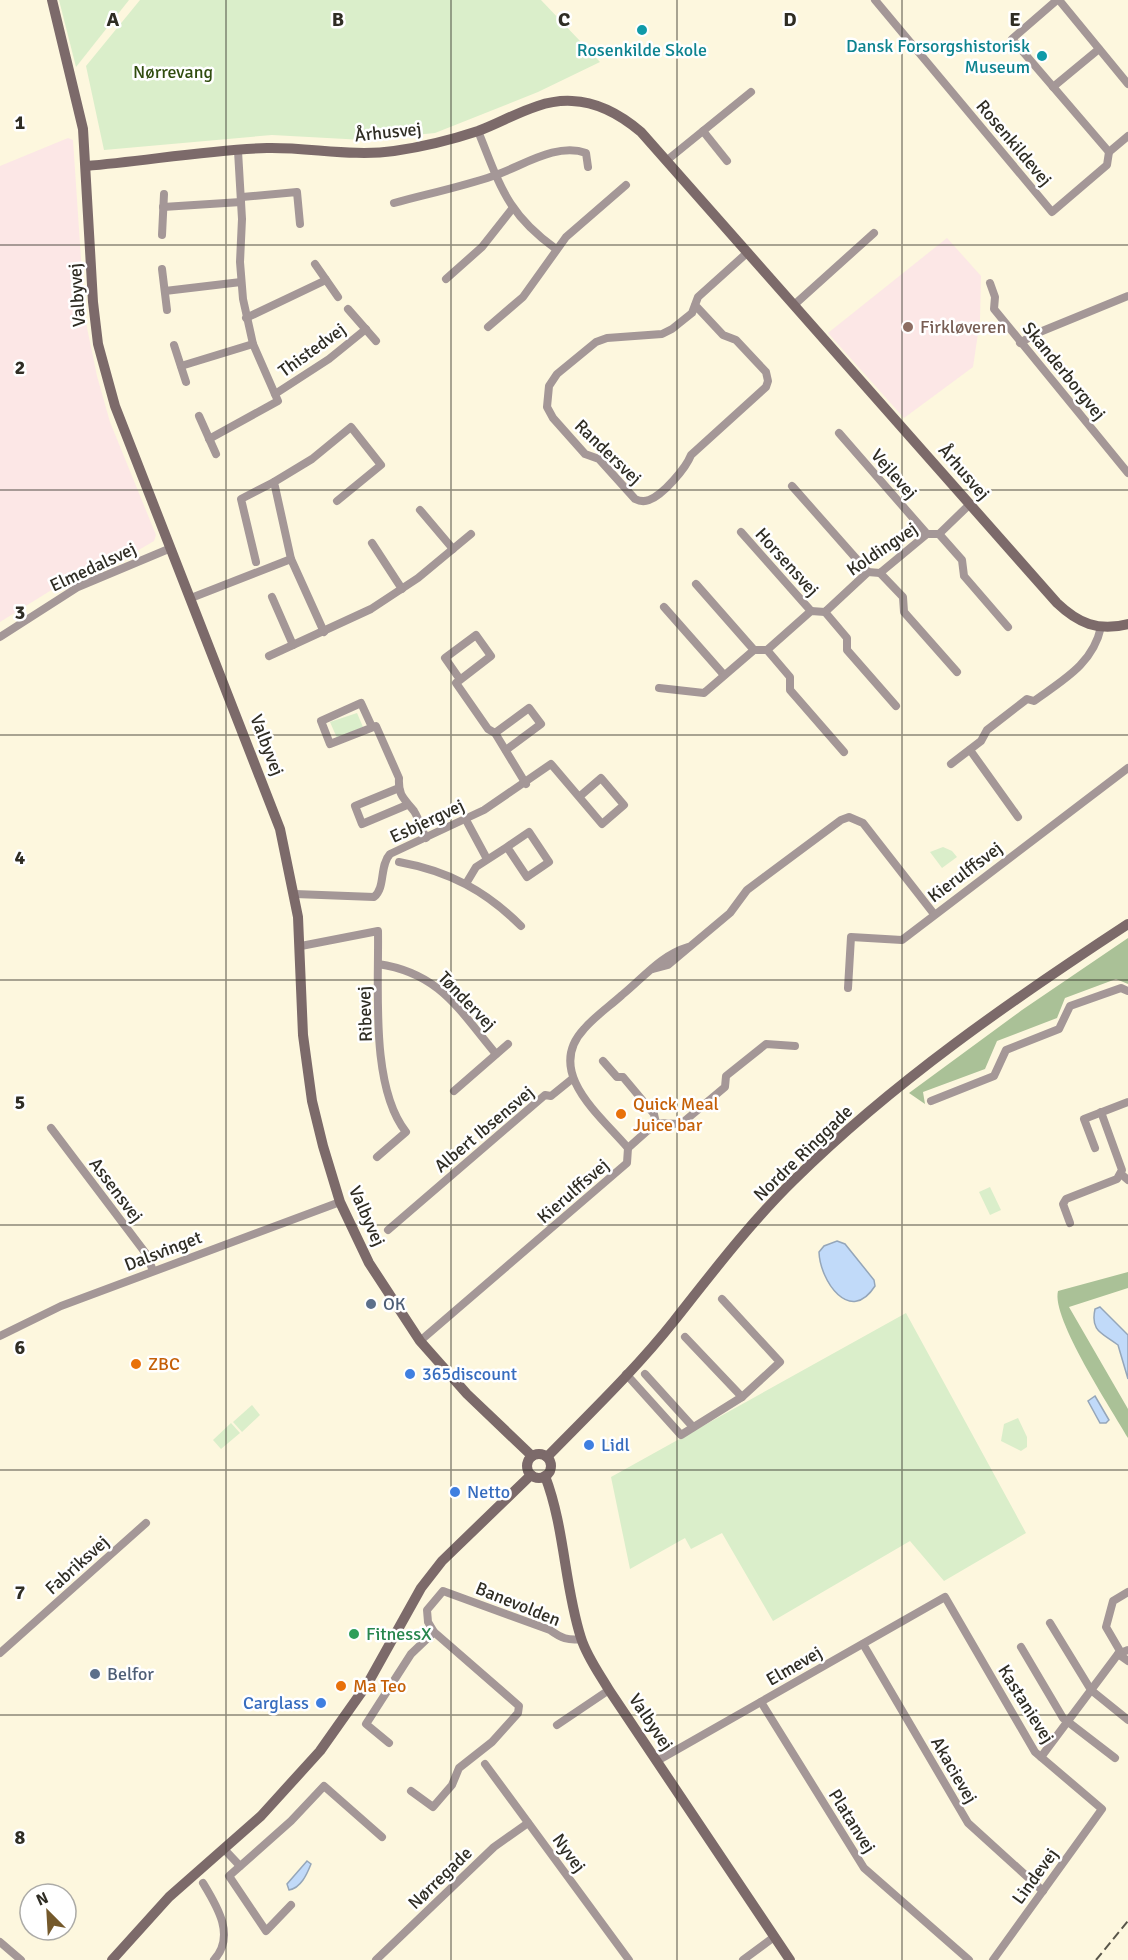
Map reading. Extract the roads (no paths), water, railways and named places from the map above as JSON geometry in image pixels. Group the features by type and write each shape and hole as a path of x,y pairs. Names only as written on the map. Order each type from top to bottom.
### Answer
{"street":[{"name":"Valbyvej","path":"52,0 83,129 93,302 104,372 115,406 269,795 283,840 295,894 301,946 303,1035 312,1101 340,1202 369,1263 420,1341 452,1378 532,1456"},
{"name":"Rosenkildevej","path":"875,0 1052,212 1107,165 1109,152 1128,136"},
{"path":"1109,152 1012,39 1058,0 1128,84"},
{"path":"1053,87 1099,49"},
{"path":"666,161 751,92"},
{"name":"Århusvej","path":"86,166 290,148 346,153 392,151 432,144 478,131 534,107 552,102 571,101 591,104 626,120 666,161 1057,603 1085,624 1101,627 1128,624"},
{"path":"478,131 495,176 512,209 534,234 556,249"},
{"path":"703,131 726,161"},
{"path":"394,203 495,176 532,159 578,150 586,153 588,167"},
{"name":"Thistedvej","path":"209,439 278,401 253,344 246,318 241,282 242,199 238,151"},
{"path":"488,327 523,297 556,249 626,185"},
{"path":"163,207 297,192 300,224"},
{"path":"162,235 164,194"},
{"path":"446,279 482,247 512,209"},
{"path":"794,305 874,233"},
{"name":"Randersvej","path":"695,305 723,335 736,340 766,372 768,381 766,387 691,455 687,468 650,500 635,499 599,459 585,454 553,418 547,407 546,396 557,374 596,342 607,338 662,334 692,313 695,305 698,297 748,252"},
{"name":"Thistedvej","path":"315,264 338,297"},
{"path":"162,269 166,310"},
{"path":"246,318 326,280"},
{"path":"165,291 241,282"},
{"name":"Skanderborgvej","path":"990,282 995,297 994,309 1128,473"},
{"path":"1020,343 1035,334 1128,296"},
{"name":"Thistedvej","path":"348,309 376,341"},
{"name":"Thistedvej","path":"275,394 329,359 366,329"},
{"path":"181,366 253,344"},
{"path":"174,345 186,382"},
{"path":"199,416 216,454"},
{"path":"256,562 241,500 312,459 351,427 381,465 337,501"},
{"name":"Vejlevej","path":"839,433 927,534"},
{"path":"274,482 291,559 324,632"},
{"path":"792,486 868,572"},
{"name":"Koldingvej","path":"825,612 868,572 880,573 927,534 939,534 970,504"},
{"path":"420,510 453,549"},
{"name":"Horsensvej","path":"741,532 811,611"},
{"path":"269,656 324,632 402,589 471,534"},
{"path":"939,534 962,560 963,576 1008,627"},
{"path":"372,543 402,589"},
{"name":"Elmedalsvej","path":"0,637 78,587 171,548"},
{"path":"191,598 291,559"},
{"path":"880,573 903,597 904,612 957,672"},
{"path":"696,584 754,650"},
{"path":"272,597 293,645"},
{"path":"664,607 724,675"},
{"path":"659,688 704,693 754,650 767,650 811,611 825,612 847,638 847,650 896,706"},
{"path":"951,764 981,741 987,730 1027,699 1034,701 1083,665 1091,655 1101,627"},
{"path":"459,678 445,658 476,635 491,656 459,678 456,683 488,729 495,733 506,750 507,757 526,784"},
{"path":"767,650 790,677 790,690 844,752"},
{"path":"372,727 361,704 321,721 330,744 376,726 399,778 399,788 407,805 414,810 426,838"},
{"path":"495,733 529,708 541,724 506,750"},
{"path":"970,750 1018,817"},
{"name":"Esbjergvej","path":"295,894 374,897 379,892 387,857 466,820 526,784 551,764 579,797"},
{"name":"Kierulffsvej","path":"848,988 851,937 902,940 1128,768"},
{"path":"602,778 624,805 602,824 579,797 602,778"},
{"path":"399,788 355,806 362,824 407,805"},
{"path":"628,1148 572,1079 570,1059 578,1036 653,969 668,965 730,913 747,890 841,820 849,817 863,824 934,914"},
{"path":"466,820 487,859"},
{"path":"467,882 476,867 529,832 549,862 527,877 507,847"},
{"path":"399,862 425,867 467,882 503,908 521,926"},
{"name":"Nordre Ringgade","path":"548,1457 674,1322 749,1228 794,1180 847,1131 1022,996 1128,924"},
{"name":"Ribevej","path":"301,946 378,931 378,1019 383,1071 393,1112 406,1132 377,1157"},
{"name":"Tøndervej","path":"378,964 402,968 435,984 496,1054"},
{"path":"931,1101 994,1076 1006,1050 1059,1029 1070,1006 1121,988 1128,991"},
{"name":"Tøndervej","path":"454,1091 508,1044"},
{"path":"603,1061 617,1077 623,1077 654,1114 656,1123 681,1125 725,1087 726,1076 766,1044 795,1046"},
{"name":"Albert Ibsensvej","path":"388,1230 545,1095 551,1096 572,1079"},
{"path":"1095,1148 1084,1119 1128,1102"},
{"path":"1070,1223 1063,1204 1066,1199 1117,1179 1121,1174 1123,1164 1101,1112"},
{"name":"Kierulffsvej","path":"420,1341 627,1163 628,1148 656,1123"},
{"name":"Assensvej","path":"51,1128 147,1255 153,1271"},
{"path":"1121,1174 1128,1180"},
{"name":"Dalsvinget","path":"0,1336 33,1317 340,1202"},
{"path":"626,1374 681,1435 742,1397 780,1362 722,1299"},
{"path":"685,1337 742,1397"},
{"path":"645,1374 693,1427"},
{"path":"539,1454 548,1457 551,1467 545,1476 538,1478 531,1475 527,1465 532,1456 539,1454"},
{"path":"112,1960 169,1897 289,1788 320,1751 368,1683 421,1588 442,1561 531,1475"},
{"name":"Valbyvej","path":"545,1476 555,1507 582,1639 609,1690 790,1960"},
{"name":"Fabriksvej","path":"0,1653 146,1523"},
{"name":"Banevolden","path":"434,1632 428,1622 427,1610 443,1591 550,1630 561,1638 570,1641 582,1639"},
{"path":"1128,1592 1113,1600 1106,1627 1128,1661"},
{"name":"Elmevej","path":"657,1761 945,1597"},
{"name":"Kastanievej","path":"945,1597 1035,1752 1102,1809"},
{"path":"1050,1623 1091,1690 1128,1720"},
{"path":"389,1743 366,1724 411,1654 434,1632 519,1706 518,1713 492,1742 459,1768 452,1785 433,1807 411,1791"},
{"name":"Akacievej","path":"863,1644 968,1823 1043,1891"},
{"path":"1021,1647 1068,1723 1115,1758"},
{"path":"1041,1757 1122,1651"},
{"path":"557,1725 609,1690"},
{"name":"Platanvej","path":"761,1702 864,1868 969,1960"},
{"name":"Nyvej","path":"485,1764 629,1960"},
{"path":"291,1905 266,1931 229,1876 291,1821 324,1786 382,1837"},
{"name":"Lindevej","path":"993,1960 1102,1809"},
{"name":"Nørregade","path":"376,1960 494,1847 528,1822"},
{"path":"224,1849 240,1866"},
{"path":"203,1883 220,1911 225,1944 223,1951 214,1960"},
{"path":"743,1960 774,1937"},
{"path":"0,1942 21,1960"}],"water":[{"path":"837,1241 845,1244 874,1280 875,1286 865,1297 856,1301 847,1300 838,1295 825,1275 821,1263 819,1252 824,1246"},
{"path":"1100,1307 1128,1335 1128,1379 1118,1345 1099,1331 1094,1323 1095,1309"},
{"path":"1095,1396 1109,1420 1106,1423 1100,1423 1088,1401"},
{"path":"307,1861 311,1864 305,1876 300,1884 289,1890 287,1884"}],"railway":[{"path":"1096,1960 1128,1921"}],"place":[{"name":"Rosenkilde Skole","path":"642,30"},
{"name":"Dansk Forsorgshistorisk Museum","path":"1042,56"},
{"name":"Firkløveren","path":"908,327"},
{"name":"Quick Meal Juice bar","path":"621,1114"},
{"name":"OK","path":"371,1304"},
{"name":"ZBC","path":"136,1364"},
{"name":"365discount","path":"410,1374"},
{"name":"Lidl","path":"589,1445"},
{"name":"Netto","path":"455,1492"},
{"name":"FitnessX","path":"354,1634"},
{"name":"Belfor","path":"95,1674"},
{"name":"Ma Teo","path":"341,1686"},
{"name":"Carglass","path":"321,1703"}],"park label":[{"name":"Nørrevang","path":"173,72"}]}
